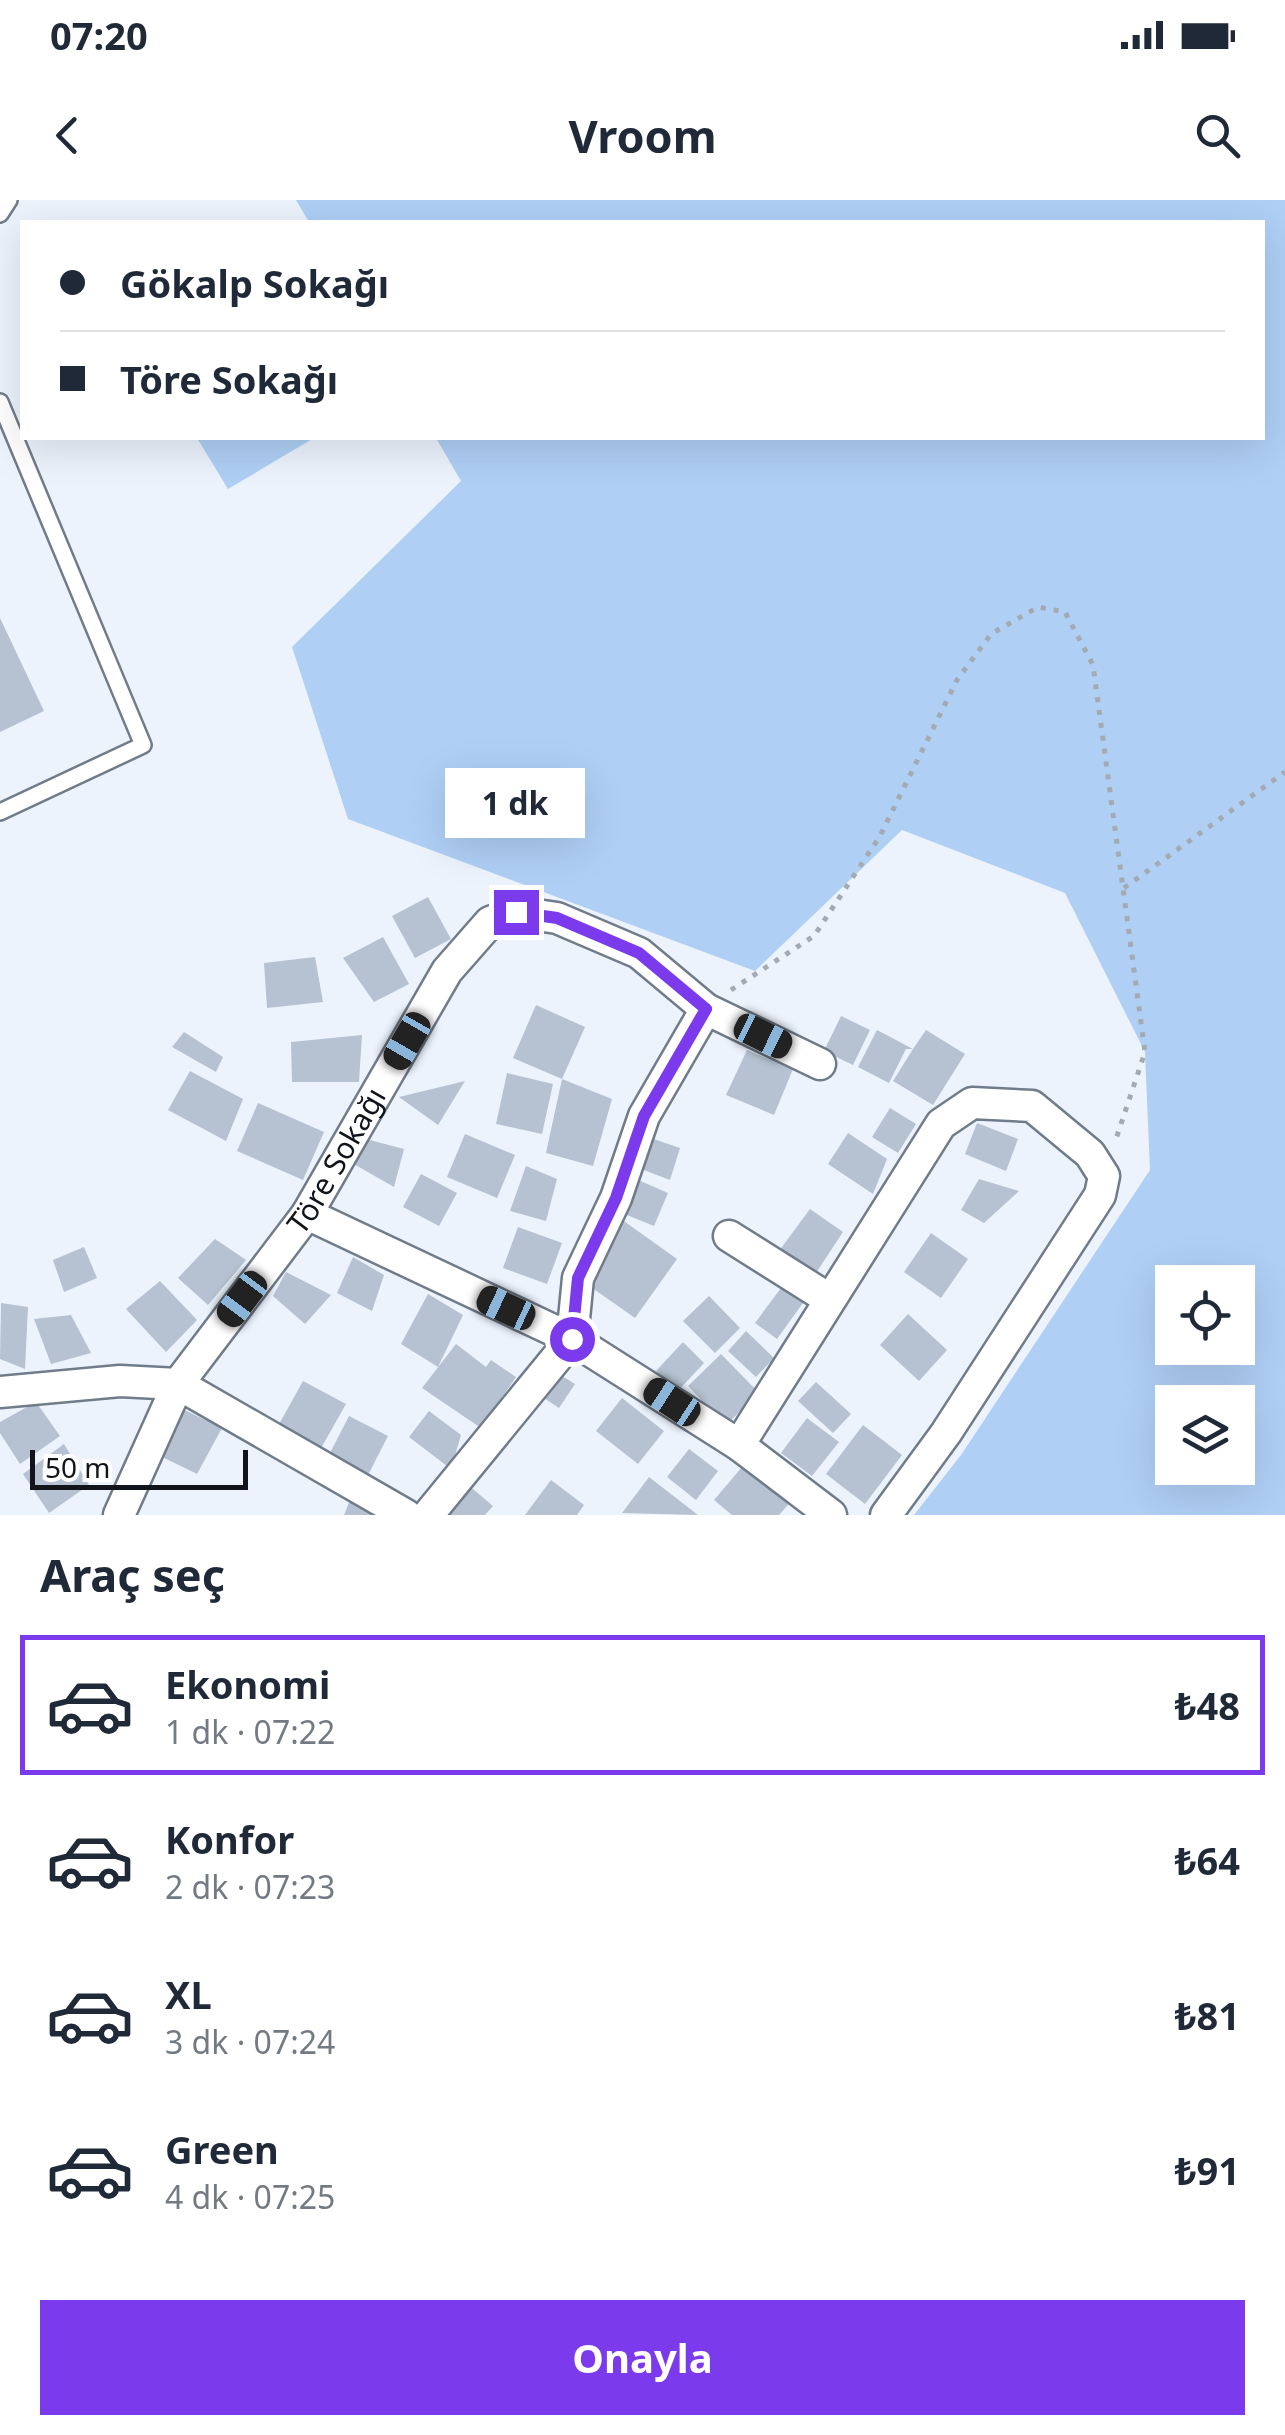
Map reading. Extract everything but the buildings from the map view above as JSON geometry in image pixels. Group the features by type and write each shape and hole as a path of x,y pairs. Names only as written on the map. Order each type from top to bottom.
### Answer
{"street":[{"name":"Töre Sokağı","path":"120,1515 178,1384 307,1214 447,971 490,922 516,912 557,918 639,953 706,1009 820,1064"},
{"path":"428,1515 572,1339 578,1278 616,1198 644,1116 706,1009"},
{"path":"739,1445 941,1124 972,1104 1032,1106 1090,1154 1104,1176 1100,1195 946,1433 886,1515"},
{"path":"307,1214 572,1339 739,1445 831,1515"},
{"path":"729,1236 828,1299"},
{"path":"0,1392 120,1382 178,1384 406,1515"}],"lane":[{"path":"0,214 9,200"},
{"path":"0,402 143,745 0,812"}],"path":[{"path":"706,1009 762,967 814,936 880,836 957,680 990,634 1038,608 1065,612 1093,665 1145,1052 1104,1176"},
{"path":"1124,888 1285,772"}],"shaded area":[{"path":"296,200 1285,200 1285,1515 914,1515 961,1455 1150,1170 1145,1052 1065,893 902,830 755,971 348,819 292,647 461,481 437,440 1265,440 1265,220 308,220"},
{"path":"198,440 311,440 228,489"}],"route":[{"path":"516,912 557,918 639,953 706,1009 644,1116 616,1198 578,1278 572,1339"}]}
